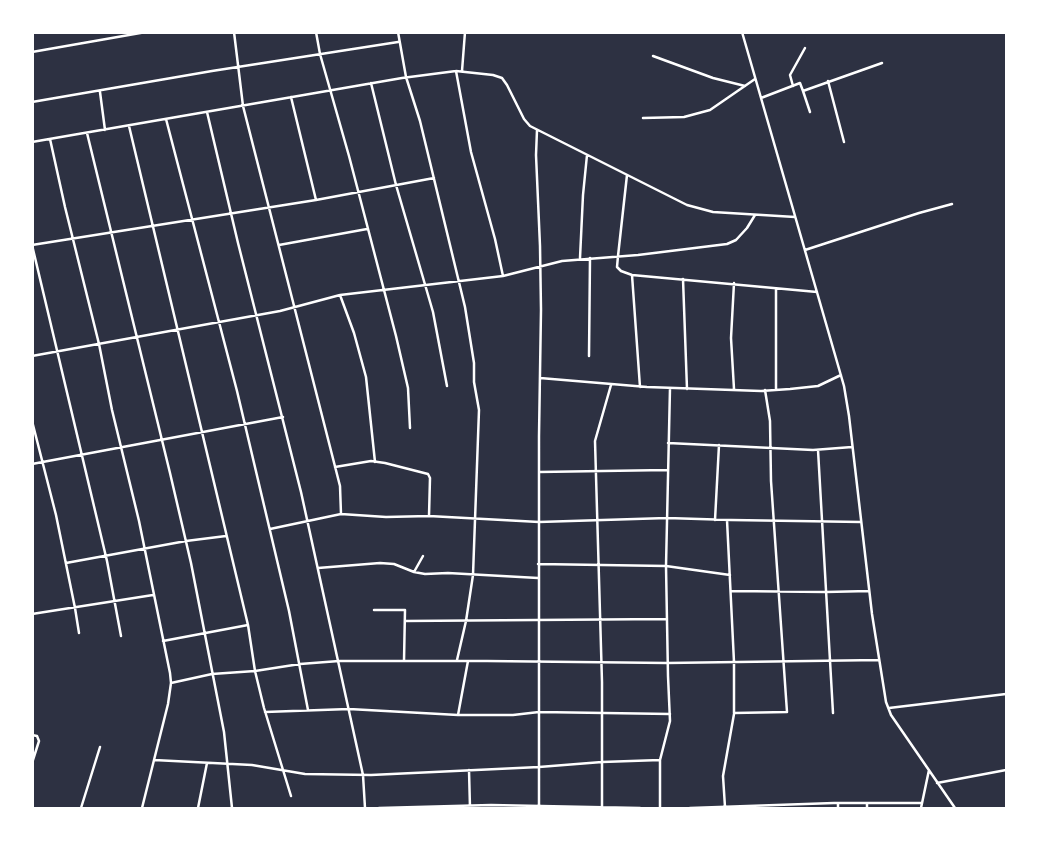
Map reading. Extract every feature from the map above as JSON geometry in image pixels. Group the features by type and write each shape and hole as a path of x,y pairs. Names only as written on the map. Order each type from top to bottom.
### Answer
{"street":[{"path":"32,52 146,32"},
{"path":"234,32 240,66 243,106 340,486 341,514"},
{"path":"316,32 320,54 374,249 408,388 410,428"},
{"path":"398,32 406,77 420,121 470,330 479,410 473,574 466,621 457,661"},
{"path":"462,72 465,32"},
{"path":"742,32 841,375 849,416 882,684 892,716 955,808"},
{"path":"32,102 100,92 240,66 399,42"},
{"path":"792,86 790,75 805,48"},
{"path":"653,56 713,78 745,86"},
{"path":"803,91 882,63"},
{"path":"456,71 471,152 503,276"},
{"path":"32,142 406,77 456,71 492,74 502,78 530,126 687,205 702,210 795,218"},
{"path":"643,118 684,117 710,110 755,79"},
{"path":"828,81 844,142"},
{"path":"371,83 396,185 433,312 447,386"},
{"path":"761,98 800,83 810,112"},
{"path":"100,92 105,130"},
{"path":"291,97 316,200"},
{"path":"207,112 308,521 363,774 365,808"},
{"path":"166,119 244,423 300,664 308,710"},
{"path":"130,126 248,625 255,671 265,712 291,796"},
{"path":"537,130 536,154 540,267 538,472 539,808"},
{"path":"87,133 186,541 224,732 232,808"},
{"path":"50,139 145,549 171,683 168,704 142,808"},
{"path":"580,259 587,155"},
{"path":"627,175 618,256 618,267 621,271 632,275 817,292"},
{"path":"121,636 106,556 32,245 316,200 434,178"},
{"path":"805,250 952,204"},
{"path":"32,356 294,307 340,295 503,276 562,261 638,255 727,244 736,240 755,215"},
{"path":"279,245 368,229"},
{"path":"589,356 590,258"},
{"path":"632,275 640,387"},
{"path":"683,279 687,389"},
{"path":"734,284 732,338 734,390"},
{"path":"776,288 776,390"},
{"path":"340,295 354,333 366,377 375,462"},
{"path":"540,378 640,387 776,390 818,386 841,375"},
{"path":"602,808 602,713 595,441 611,385"},
{"path":"660,808 660,760 670,714 666,566 670,388"},
{"path":"734,713 787,712 771,481 770,421 765,390"},
{"path":"32,464 283,417"},
{"path":"32,421 66,563 79,633"},
{"path":"668,443 818,450 852,447"},
{"path":"716,520 718,445"},
{"path":"818,450 833,713"},
{"path":"335,467 360,462 375,462 422,471 428,474 430,478 429,516"},
{"path":"538,472 668,470"},
{"path":"269,530 341,514 386,517 429,516 538,522 667,518 861,522"},
{"path":"725,808 723,776 734,713 734,662 727,520"},
{"path":"66,563 186,541 226,536"},
{"path":"414,572 423,556"},
{"path":"318,568 380,563 394,564 414,572 538,578"},
{"path":"538,564 666,566 730,575"},
{"path":"731,591 870,591"},
{"path":"32,614 153,595"},
{"path":"374,610 405,610 404,661"},
{"path":"405,621 667,619"},
{"path":"163,641 248,625"},
{"path":"171,683 212,674 255,671 300,664 339,662 540,661 668,663 879,660"},
{"path":"458,715 468,661"},
{"path":"889,708 1006,694"},
{"path":"265,712 349,709 458,715 513,715 539,712 670,714"},
{"path":"32,735 39,738 32,763"},
{"path":"81,808 100,747"},
{"path":"154,760 272,768 305,774 469,770 660,760"},
{"path":"198,808 207,763"},
{"path":"469,770 470,807"},
{"path":"921,808 929,770"},
{"path":"937,782 1006,770"},
{"path":"690,808 838,803 922,803"},
{"path":"838,803 838,808"},
{"path":"867,803 867,808"},
{"path":"379,808 640,808"}]}
